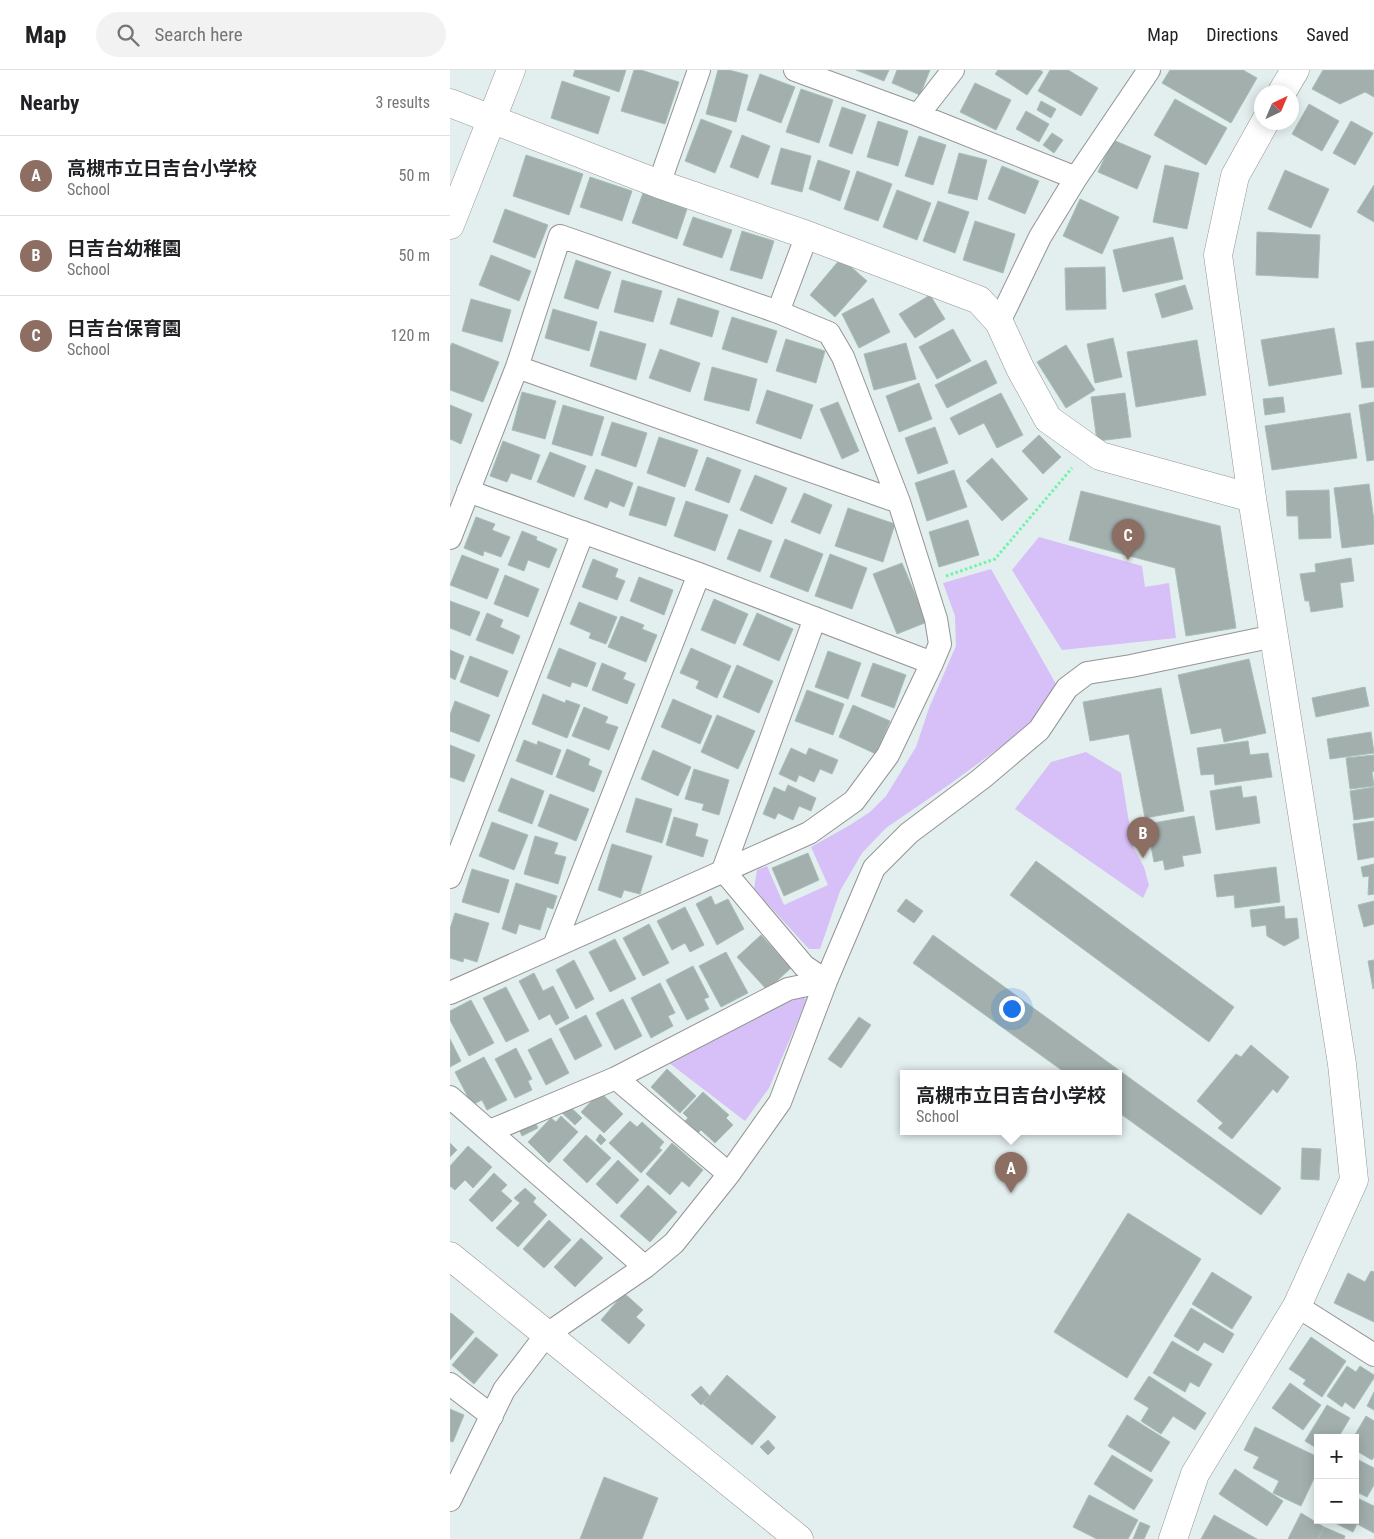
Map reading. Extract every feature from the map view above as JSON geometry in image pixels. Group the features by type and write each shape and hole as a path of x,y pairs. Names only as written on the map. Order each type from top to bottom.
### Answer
{"street":[{"path":"450,225 511,70"},
{"path":"659,184 699,70"},
{"path":"918,116 953,70"},
{"path":"998,322 1040,237 1076,178 1149,70"},
{"path":"1286,85 1295,70"},
{"path":"806,72 1076,178"},
{"path":"450,103 659,184 807,235 980,300 998,322 1020,368 1048,419 1100,456 1252,498"},
{"path":"1173,1539 1195,1474 1297,1306 1354,1180 1342,1064 1252,498 1218,255 1235,176 1261,130"},
{"path":"778,312 807,235"},
{"path":"450,538 517,367 560,236 778,312 829,333 843,357 899,502 936,618 940,644 888,755 854,801 809,833 722,870 450,993"},
{"path":"517,367 899,502"},
{"path":"468,491 699,574 932,663"},
{"path":"450,877 583,532"},
{"path":"554,946 699,574"},
{"path":"722,870 815,618"},
{"path":"450,1500 504,1390 546,1335 645,1267 674,1244 729,1174 780,1102 826,981 874,868 909,833 981,778 1039,730 1067,688 1087,673 1131,666 1274,636"},
{"path":"722,870 804,966 826,981"},
{"path":"490,1131 616,1078 788,989 826,981"},
{"path":"616,1078 729,1174"},
{"path":"450,1097 645,1267"},
{"path":"450,1256 799,1539"},
{"path":"1297,1306 1374,1355"},
{"path":"450,1384 492,1416"}],"path":[{"path":"925,584 995,560 1089,448"}],"shaded area":[{"path":"1039,537 1142,566 1145,587 1169,583 1176,638 1062,650 1012,570"},
{"path":"991,569 1056,684 1036,716 1017,735 886,828 862,853 840,891 820,949 809,949 754,889 757,870 767,866 784,905 828,885 811,847 870,812 886,796 916,747 929,708 956,646 955,616 943,583"},
{"path":"1086,752 1121,773 1133,847 1144,867 1149,885 1143,898 1015,809 1051,762"},
{"path":"800,997 807,999 769,1088 745,1121 664,1059"}],"building":[{"path":"575,70 626,70 619,92 573,76"},
{"path":"634,70 641,70 679,82 665,124 621,111"},
{"path":"718,70 729,70 748,75 736,122 706,114"},
{"path":"856,70 889,70 884,81"},
{"path":"897,70 930,70 920,95 892,83"},
{"path":"998,70 1040,70 1043,72 1027,95 995,74"},
{"path":"1050,70 1068,70 1098,88 1081,116 1038,91"},
{"path":"1170,70 1243,70 1257,78 1231,123 1162,83"},
{"path":"1323,70 1374,70 1374,97 1365,92 1340,104 1312,89"},
{"path":"760,74 795,87 781,123 747,110"},
{"path":"562,81 610,97 598,134 551,118"},
{"path":"975,83 1011,100 996,130 960,112"},
{"path":"801,89 833,100 819,143 786,132"},
{"path":"1175,99 1227,128 1206,165 1154,135"},
{"path":"1041,101 1056,109 1051,118 1037,110"},
{"path":"1309,104 1339,121 1322,151 1292,134 1294,130 1299,130 1299,122"},
{"path":"842,107 866,115 852,154 829,146"},
{"path":"1026,111 1049,124 1039,142 1016,129"},
{"path":"701,119 732,131 715,173 685,161"},
{"path":"878,121 908,131 898,166 867,157"},
{"path":"1351,121 1373,133 1355,165 1333,153"},
{"path":"1052,133 1063,140 1054,153 1043,145"},
{"path":"742,135 770,146 758,178 730,167"},
{"path":"919,136 946,145 933,185 905,176"},
{"path":"1113,140 1151,156 1137,189 1098,172"},
{"path":"781,148 811,156 802,192 771,184"},
{"path":"959,153 987,160 977,200 948,193"},
{"path":"526,155 583,174 569,215 513,196"},
{"path":"818,160 850,171 840,201 809,189"},
{"path":"1165,165 1199,173 1187,229 1153,222"},
{"path":"1002,166 1039,181 1025,214 988,199"},
{"path":"1285,170 1329,189 1311,228 1268,209"},
{"path":"857,171 892,184 878,221 844,209"},
{"path":"590,177 632,191 622,221 580,207"},
{"path":"1374,185 1374,222 1357,212"},
{"path":"897,190 931,203 917,240 883,227"},
{"path":"643,193 687,209 677,239 632,223"},
{"path":"1080,199 1119,217 1102,254 1063,236"},
{"path":"938,201 969,212 955,253 923,241"},
{"path":"505,209 548,225 535,258 493,242"},
{"path":"693,217 732,230 722,258 683,245"},
{"path":"975,221 1015,234 1003,273 963,260"},
{"path":"742,231 774,241 762,279 730,270"},
{"path":"1257,232 1320,235 1318,278 1256,275"},
{"path":"1173,237 1183,279 1123,292 1113,250"},
{"path":"491,255 531,271 519,301 479,285"},
{"path":"841,258 867,281 835,317 810,295"},
{"path":"576,260 611,272 598,309 564,298"},
{"path":"1105,267 1106,309 1066,310 1065,268"},
{"path":"622,280 662,291 653,322 614,312"},
{"path":"1185,285 1193,309 1162,318 1155,294"},
{"path":"930,295 945,319 915,338 899,314"},
{"path":"678,298 719,311 712,337 670,324"},
{"path":"873,298 890,332 859,348 842,314"},
{"path":"471,299 511,310 502,342 462,331"},
{"path":"553,309 597,322 589,351 545,338"},
{"path":"732,317 777,331 767,363 722,349"},
{"path":"1334,328 1342,374 1269,386 1261,340"},
{"path":"953,329 971,361 937,379 919,347"},
{"path":"600,331 646,344 636,380 590,366"},
{"path":"1113,338 1122,377 1095,383 1087,344"},
{"path":"786,339 825,351 816,383 776,371"},
{"path":"1197,340 1206,395 1136,407 1127,352"},
{"path":"1374,341 1374,387 1362,388 1356,343"},
{"path":"452,343 499,362 483,402 450,390 450,347"},
{"path":"906,343 916,379 874,390 864,354"},
{"path":"1066,345 1095,390 1066,408 1037,362"},
{"path":"660,349 700,363 690,392 649,378"},
{"path":"986,360 997,383 947,408 935,385"},
{"path":"712,367 757,379 749,411 704,400"},
{"path":"919,383 932,419 899,432 886,396"},
{"path":"767,390 813,405 801,439 756,423"},
{"path":"522,392 556,401 545,439 512,430"},
{"path":"1001,393 1023,435 997,448 984,423 959,435 950,418"},
{"path":"1125,393 1131,437 1097,441 1091,397"},
{"path":"1283,397 1285,412 1265,415 1263,399"},
{"path":"838,402 859,451 842,459 820,409"},
{"path":"1374,402 1374,460 1367,461 1359,405"},
{"path":"450,405 472,414 461,444 450,439"},
{"path":"563,405 604,417 592,456 552,444"},
{"path":"1350,413 1357,458 1272,470 1265,426"},
{"path":"612,422 647,433 636,467 601,455"},
{"path":"935,427 948,463 918,474 905,438"},
{"path":"1039,435 1061,457 1043,474 1022,451"},
{"path":"659,437 698,450 685,487 647,473"},
{"path":"503,441 540,455 531,480 511,473 507,482 490,476"},
{"path":"550,452 586,466 574,497 537,482"},
{"path":"707,457 741,470 729,503 695,490"},
{"path":"992,458 1028,499 1002,521 966,481"},
{"path":"596,469 633,483 624,507 610,501 607,508 584,499"},
{"path":"954,470 967,507 927,521 915,483"},
{"path":"755,475 787,488 772,524 740,510"},
{"path":"1369,484 1374,521 1374,544 1342,548 1334,488"},
{"path":"638,486 675,498 666,526 629,515"},
{"path":"1329,490 1331,538 1299,539 1298,516 1287,516 1286,491"},
{"path":"1081,491 1220,526 1236,628 1186,636 1175,568 1069,540"},
{"path":"804,493 832,505 820,534 791,522"},
{"path":"686,501 728,515 715,551 674,536"},
{"path":"848,508 895,524 883,562 835,546"},
{"path":"476,517 495,524 492,530 510,537 501,557 484,551 483,556 464,548"},
{"path":"968,520 979,555 939,567 929,532"},
{"path":"739,529 772,541 760,572 727,559"},
{"path":"522,531 537,537 536,540 557,549 549,568 528,560 524,571 508,565"},
{"path":"785,539 823,554 808,592 770,577"},
{"path":"830,554 867,568 852,609 815,596"},
{"path":"462,555 499,569 487,599 450,585"},
{"path":"1351,558 1354,581 1340,583 1343,607 1311,612 1309,601 1305,601 1300,574 1316,572 1315,564"},
{"path":"593,559 618,569 615,577 625,581 617,600 582,587"},
{"path":"902,563 927,622 897,634 873,574"},
{"path":"505,575 539,589 528,617 494,604"},
{"path":"639,577 673,590 664,615 630,601"},
{"path":"714,599 748,614 735,644 701,630"},
{"path":"450,601 480,612 470,636 450,628"},
{"path":"579,602 617,617 606,644 589,638 591,633 570,624"},
{"path":"487,613 503,620 500,627 520,636 513,654 476,640"},
{"path":"757,613 793,629 779,661 743,645"},
{"path":"621,616 644,625 642,629 657,635 646,662 608,647"},
{"path":"559,648 596,663 587,687 572,682 570,687 547,678"},
{"path":"691,648 731,666 717,698 696,688 699,681 680,673"},
{"path":"450,650 464,656 455,680 450,677"},
{"path":"828,651 861,663 848,699 815,687"},
{"path":"470,656 508,671 498,697 460,682"},
{"path":"1249,659 1266,733 1224,742 1221,728 1191,734 1178,675"},
{"path":"602,663 626,673 623,679 635,684 627,704 592,690"},
{"path":"873,663 906,675 894,708 861,696"},
{"path":"737,665 773,681 759,713 723,697"},
{"path":"1365,687 1369,706 1316,717 1312,698"},
{"path":"1161,688 1184,811 1145,818 1129,734 1090,741 1083,702"},
{"path":"807,690 844,704 833,735 795,721"},
{"path":"543,694 565,703 566,700 580,705 567,738 532,724"},
{"path":"673,699 712,716 700,744 661,727"},
{"path":"455,701 490,715 479,742 450,731 450,715"},
{"path":"853,705 890,721 876,754 839,737"},
{"path":"584,707 608,717 605,723 618,727 609,750 572,736"},
{"path":"717,715 755,731 738,769 701,752"},
{"path":"1371,732 1374,753 1330,759 1327,739"},
{"path":"524,740 537,745 538,741 561,750 552,775 516,761"},
{"path":"1248,741 1250,755 1268,753 1272,777 1215,785 1214,774 1201,775 1197,748"},
{"path":"450,745 475,755 464,782 450,777"},
{"path":"791,748 806,755 809,748 838,760 832,774 820,769 814,782 799,775 796,782 779,774"},
{"path":"567,749 590,759 588,765 602,771 594,792 556,777"},
{"path":"653,750 691,767 678,796 641,779"},
{"path":"1374,755 1374,771 1372,772 1374,786 1350,789 1346,758"},
{"path":"694,769 729,780 719,815 702,810 704,804 685,799"},
{"path":"511,778 544,791 532,824 498,811"},
{"path":"788,785 816,798 811,811 799,806 793,820 778,813 775,819 763,814 774,787 785,792"},
{"path":"1241,786 1243,798 1256,796 1260,823 1216,830 1210,791"},
{"path":"1374,787 1374,817 1354,820 1350,791"},
{"path":"550,794 589,809 576,841 538,826"},
{"path":"636,798 672,809 662,843 626,832"},
{"path":"1194,816 1201,853 1182,856 1184,866 1165,870 1163,860 1154,862 1151,846 1145,847 1141,825"},
{"path":"674,817 698,824 695,836 708,840 703,857 666,845"},
{"path":"1374,821 1374,857 1358,860 1353,824"},
{"path":"492,822 528,835 514,870 479,856"},
{"path":"535,836 558,843 554,854 566,857 558,884 524,874"},
{"path":"612,844 652,856 640,894 624,890 621,898 598,890"},
{"path":"808,853 819,880 784,896 772,868"},
{"path":"1036,861 1234,1007 1209,1042 1010,895"},
{"path":"1374,864 1374,894 1368,895 1369,876 1363,877 1361,867"},
{"path":"1276,867 1280,902 1235,908 1234,895 1217,897 1214,875"},
{"path":"472,869 509,880 499,913 462,902"},
{"path":"516,883 557,896 553,909 547,907 540,930 519,924 516,934 502,929"},
{"path":"711,896 715,905 728,899 744,929 717,945 696,904"},
{"path":"906,899 923,911 914,923 897,911"},
{"path":"1374,901 1374,924 1364,927 1358,905"},
{"path":"1284,906 1285,919 1297,918 1299,938 1284,946 1267,936 1266,925 1252,927 1250,910"},
{"path":"685,907 704,945 690,952 685,943 672,950 657,921"},
{"path":"455,913 489,923 477,962 464,958 463,962 450,958 450,929"},
{"path":"649,924 669,963 643,976 623,938"},
{"path":"761,935 791,968 767,990 737,957"},
{"path":"933,935 1119,1070 1061,1070 913,963"},
{"path":"615,939 636,979 610,992 589,952"},
{"path":"726,952 748,993 721,1007 699,966"},
{"path":"574,960 594,999 576,1009 556,970"},
{"path":"1374,960 1374,988 1373,989 1368,961"},
{"path":"693,966 709,997 704,999 709,1009 687,1020 666,980"},
{"path":"534,973 543,991 553,986 569,1018 556,1025 550,1014 539,1020 519,981"},
{"path":"660,983 675,1013 668,1016 673,1026 651,1038 631,998"},
{"path":"506,987 529,1031 506,1042 483,998"},
{"path":"623,999 642,1036 615,1050 596,1013"},
{"path":"471,1000 494,1043 469,1056 450,1020 450,1011"},
{"path":"586,1015 602,1046 575,1060 559,1029"},
{"path":"859,1017 871,1025 841,1068 828,1059"},
{"path":"551,1038 569,1073 546,1085 528,1050"},
{"path":"450,1039 461,1061 450,1067"},
{"path":"1251,1045 1289,1077 1277,1093 1273,1089 1232,1139 1218,1128 1223,1123 1197,1101 1236,1054 1241,1057"},
{"path":"516,1048 532,1079 528,1081 532,1090 515,1098 495,1059"},
{"path":"484,1057 507,1100 487,1110 482,1100 472,1105 455,1072"},
{"path":"667,1069 696,1096 680,1113 651,1087"},
{"path":"1122,1072 1281,1188 1261,1215 1122,1115"},
{"path":"600,1092 623,1114 604,1133 581,1112"},
{"path":"703,1092 729,1115 726,1118 733,1125 715,1143 701,1130 698,1133 685,1121 688,1118 683,1113"},
{"path":"566,1103 582,1118 575,1125 559,1110"},
{"path":"561,1116 578,1132 549,1163 528,1142 551,1118 556,1122"},
{"path":"534,1120 538,1128 522,1136 518,1127"},
{"path":"630,1121 637,1127 642,1122 664,1142 659,1148 662,1150 641,1173 609,1143"},
{"path":"600,1134 606,1140 601,1145 596,1140"},
{"path":"586,1135 611,1158 587,1183 563,1160"},
{"path":"450,1143 457,1150 450,1157"},
{"path":"672,1143 703,1170 689,1187 682,1181 670,1195 646,1174"},
{"path":"468,1146 492,1167 473,1188 465,1180 455,1190 450,1186 450,1166"},
{"path":"1302,1148 1321,1149 1319,1180 1301,1179"},
{"path":"618,1160 639,1180 617,1204 596,1184"},
{"path":"494,1173 507,1185 501,1191 512,1201 492,1222 469,1200"},
{"path":"648,1185 677,1212 650,1242 620,1216"},
{"path":"525,1188 536,1198 533,1202 547,1215 518,1247 496,1228 520,1203 514,1198"},
{"path":"1128,1213 1201,1259 1127,1378 1054,1332"},
{"path":"549,1220 571,1240 544,1268 523,1249"},
{"path":"581,1238 603,1258 575,1287 554,1267"},
{"path":"1371,1271 1374,1272 1374,1322 1334,1303 1348,1273 1365,1282"},
{"path":"1212,1272 1252,1297 1232,1329 1192,1304"},
{"path":"624,1293 643,1310 636,1317 645,1325 629,1344 601,1320"},
{"path":"1191,1308 1234,1334 1223,1353 1204,1342 1198,1351 1174,1336"},
{"path":"450,1314 474,1332 450,1360"},
{"path":"476,1337 498,1355 474,1384 452,1365"},
{"path":"1311,1337 1346,1361 1322,1397 1303,1384 1306,1380 1289,1369"},
{"path":"1172,1341 1212,1364 1199,1387 1190,1382 1185,1392 1153,1373"},
{"path":"1347,1366 1356,1372 1360,1366 1374,1375 1374,1378 1354,1409 1345,1402 1342,1407 1327,1396"},
{"path":"727,1375 776,1417 752,1445 703,1404"},
{"path":"1149,1376 1206,1413 1195,1430 1173,1416 1161,1434 1141,1421 1149,1408 1134,1399"},
{"path":"1290,1383 1321,1405 1303,1430 1272,1408"},
{"path":"701,1386 710,1396 701,1405 691,1395"},
{"path":"1374,1392 1374,1410 1367,1406"},
{"path":"1327,1405 1350,1418 1340,1434 1314,1434 1314,1447 1305,1441"},
{"path":"450,1409 464,1415 453,1442 450,1441"},
{"path":"1127,1415 1170,1442 1151,1472 1108,1446"},
{"path":"1366,1416 1374,1421 1374,1457 1372,1460 1359,1452 1359,1434 1355,1434"},
{"path":"1255,1427 1314,1455 1314,1478 1301,1506 1273,1493 1279,1481 1253,1468 1259,1457 1244,1450"},
{"path":"768,1440 775,1448 768,1455 760,1447"},
{"path":"1112,1455 1153,1480 1134,1510 1094,1484"},
{"path":"1359,1460 1374,1468 1374,1485 1367,1497 1359,1493"},
{"path":"1235,1469 1283,1501 1267,1526 1219,1494"},
{"path":"604,1477 658,1498 642,1539 580,1539"},
{"path":"1089,1495 1138,1520 1128,1539 1097,1539 1073,1527"},
{"path":"1359,1499 1374,1506 1374,1533 1357,1524 1359,1524"},
{"path":"1301,1513 1314,1521 1314,1524 1324,1527 1318,1539 1288,1539"},
{"path":"1214,1515 1257,1539 1201,1539"},
{"path":"1140,1522 1150,1526 1144,1539 1133,1539"},
{"path":"1337,1524 1357,1524 1353,1532"},
{"path":"1324,1527 1345,1536 1344,1539 1318,1539"}],"place":[{"name":"日吉台保育園","path":"1128,560"},
{"name":"日吉台幼稚園","path":"1143,858"},
{"name":"高槻市立日吉台小学校","path":"1011,1193"}]}
